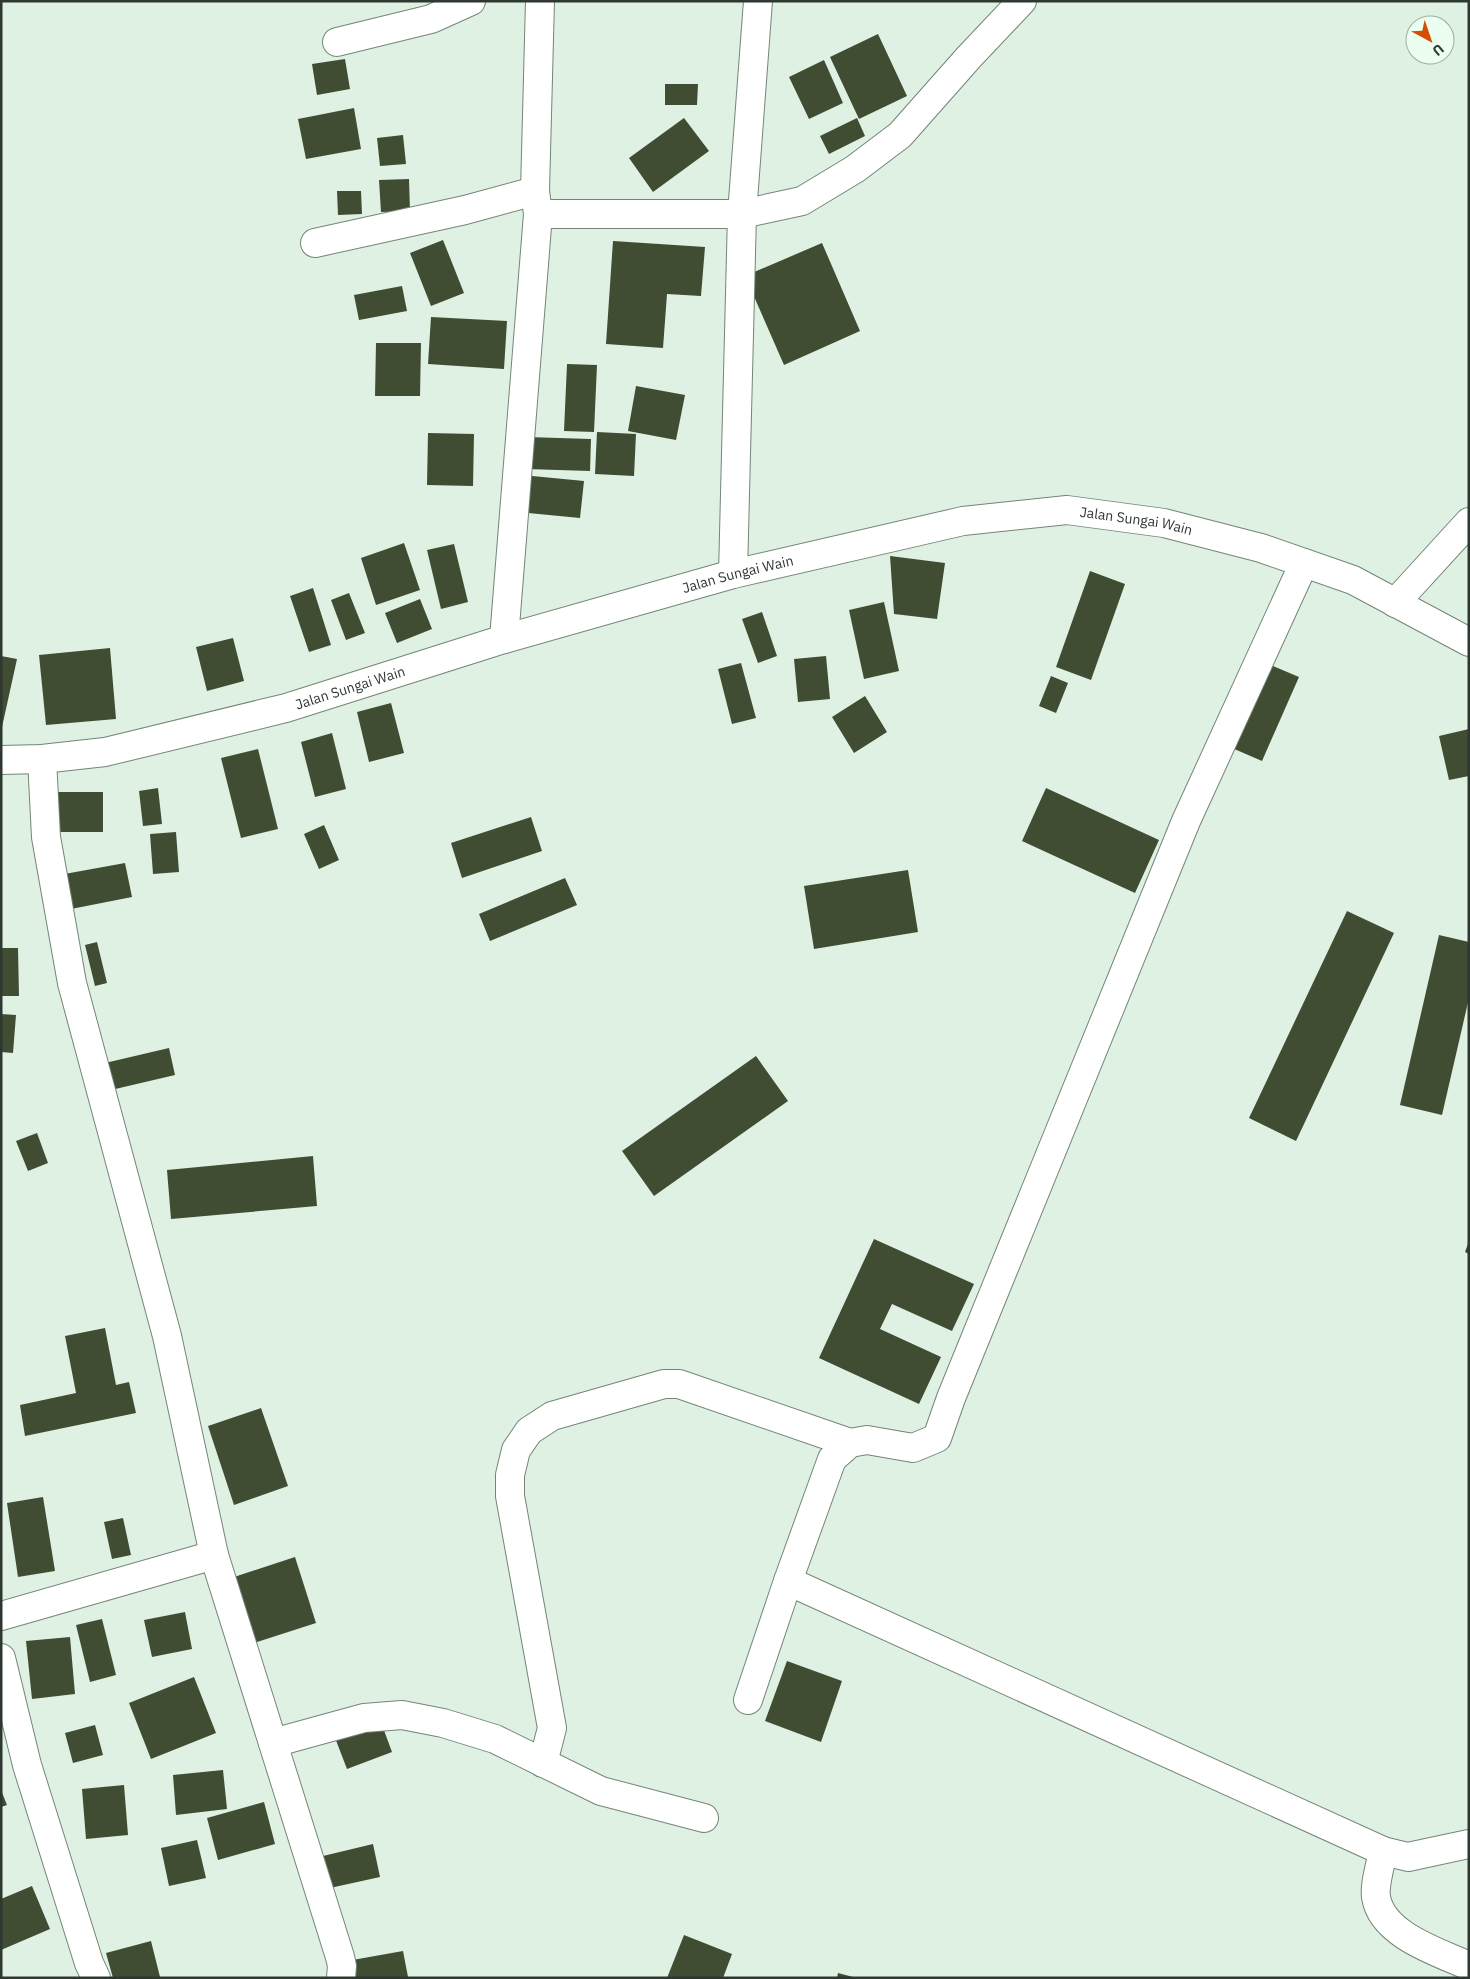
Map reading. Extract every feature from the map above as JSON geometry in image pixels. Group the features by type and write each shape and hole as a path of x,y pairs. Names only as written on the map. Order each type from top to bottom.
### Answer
{"street":[{"path":"337,42 431,20 471,1"},
{"path":"504,639 536,203 540,1"},
{"path":"733,574 742,214 758,1"},
{"path":"315,243 465,210 536,203 742,214 802,201 855,169 900,135 1022,1"},
{"name":"Jalan Sungai Wain","path":"1,760 42,759 105,752 286,708 504,639 733,574 963,521 1067,510 1164,523 1261,548 1352,580 1469,642"},
{"path":"1395,603 1469,522"},
{"path":"542,1763 552,1728 510,1496 510,1475 516,1450 530,1431 552,1416 664,1384 679,1384 850,1442 867,1440 913,1448 937,1438 951,1398 1186,821 1304,563"},
{"path":"42,759 46,837 72,983 167,1336 214,1554 340,1957 342,1966 341,1978"},
{"path":"748,1700 832,1459 850,1442"},
{"path":"1,1616 214,1554"},
{"path":"788,1581 1383,1851 1408,1857 1469,1844"},
{"path":"1,1658 27,1765 88,1963 96,1978"},
{"path":"273,1743 364,1718 402,1715 443,1723 495,1738 601,1791 704,1818"},
{"path":"1383,1851 1375,1895 1379,1909 1398,1930 1415,1942 1469,1966"}],"building":[{"path":"878,34 907,96 859,119 830,57"},
{"path":"345,59 350,89 317,95 312,64"},
{"path":"824,60 843,103 809,119 789,77"},
{"path":"665,84 698,84 697,105 665,105"},
{"path":"354,108 361,149 306,159 298,119"},
{"path":"684,118 709,151 653,192 629,158"},
{"path":"857,118 865,136 829,154 820,136"},
{"path":"403,135 406,164 380,166 377,138"},
{"path":"409,179 410,211 381,212 379,180"},
{"path":"337,191 361,191 362,214 338,215"},
{"path":"443,240 464,293 431,306 410,253"},
{"path":"613,241 705,247 701,296 667,294 663,348 606,344"},
{"path":"822,243 860,331 784,365 745,276"},
{"path":"402,286 407,311 359,320 354,295"},
{"path":"431,317 507,321 504,369 428,364"},
{"path":"376,343 421,343 420,396 375,396"},
{"path":"567,364 597,365 594,432 564,431"},
{"path":"636,386 685,395 676,440 628,431"},
{"path":"597,432 636,434 634,476 595,474"},
{"path":"428,433 474,434 473,486 427,485"},
{"path":"527,437 591,439 590,471 526,469"},
{"path":"522,475 584,481 580,518 518,512"},
{"path":"404,543 420,590 376,605 361,558"},
{"path":"454,544 468,602 441,609 427,550"},
{"path":"890,556 945,563 937,619 894,614"},
{"path":"1090,571 1125,584 1091,680 1056,667"},
{"path":"313,588 331,645 309,652 290,596"},
{"path":"349,593 365,633 346,640 331,600"},
{"path":"420,599 432,629 397,643 385,613"},
{"path":"884,602 899,671 864,679 849,610"},
{"path":"762,612 777,656 758,663 742,619"},
{"path":"233,638 244,681 207,691 196,647"},
{"path":"110,648 116,719 46,725 39,655"},
{"path":"1,656 17,659 2,727 1,726"},
{"path":"826,656 830,699 798,702 794,659"},
{"path":"741,663 756,718 732,724 718,669"},
{"path":"1268,664 1299,677 1262,761 1232,748"},
{"path":"1051,676 1068,683 1056,713 1039,706"},
{"path":"865,696 887,732 854,753 832,717"},
{"path":"391,703 404,753 369,762 357,712"},
{"path":"1469,729 1469,776 1449,780 1439,736"},
{"path":"332,733 346,789 315,797 301,742"},
{"path":"258,749 278,829 241,838 221,758"},
{"path":"158,788 162,824 143,826 139,791"},
{"path":"1046,788 1159,840 1135,893 1022,841"},
{"path":"57,792 103,792 103,832 56,832"},
{"path":"531,817 542,851 462,878 451,843"},
{"path":"324,825 339,860 319,869 304,834"},
{"path":"176,832 179,872 153,874 150,834"},
{"path":"125,863 132,897 66,910 59,875"},
{"path":"908,870 918,932 814,949 804,886"},
{"path":"565,878 577,905 490,941 479,914"},
{"path":"1347,911 1394,933 1296,1141 1249,1118"},
{"path":"1439,935 1469,942 1469,998 1442,1115 1400,1105"},
{"path":"97,942 107,983 95,986 85,945"},
{"path":"1,948 18,948 19,996 1,996"},
{"path":"1,1014 16,1015 13,1053 1,1052"},
{"path":"169,1048 175,1075 111,1090 105,1063"},
{"path":"756,1056 788,1101 654,1196 622,1151"},
{"path":"37,1133 48,1163 28,1171 16,1141"},
{"path":"313,1156 317,1206 171,1219 167,1170"},
{"path":"874,1239 974,1284 952,1331 892,1304 880,1329 941,1357 919,1404 819,1358"},
{"path":"1469,1241 1469,1254 1465,1252"},
{"path":"105,1328 116,1385 129,1382 136,1413 25,1436 20,1405 76,1393 65,1336"},
{"path":"261,1408 288,1486 234,1505 208,1426"},
{"path":"43,1497 55,1571 18,1577 7,1503"},
{"path":"123,1518 131,1555 112,1559 104,1522"},
{"path":"295,1557 316,1623 248,1645 228,1579"},
{"path":"185,1612 192,1649 152,1657 144,1620"},
{"path":"102,1619 116,1675 90,1682 76,1625"},
{"path":"70,1637 75,1694 32,1699 26,1641"},
{"path":"787,1661 842,1681 821,1742 765,1721"},
{"path":"194,1677 216,1733 151,1759 129,1703"},
{"path":"378,1714 392,1752 347,1769 332,1730"},
{"path":"95,1725 103,1755 73,1763 65,1733"},
{"path":"223,1770 227,1809 176,1815 173,1775"},
{"path":"124,1785 128,1835 86,1839 82,1789"},
{"path":"1,1790 7,1805 1,1807"},
{"path":"264,1802 275,1844 218,1860 207,1818"},
{"path":"197,1840 206,1878 169,1886 161,1848"},
{"path":"373,1844 380,1877 330,1888 323,1856"},
{"path":"32,1886 50,1929 1,1950 1,1899"},
{"path":"684,1935 732,1954 723,1978 667,1978"},
{"path":"151,1941 160,1977 113,1978 106,1953"},
{"path":"403,1951 408,1977 350,1978 347,1961"},
{"path":"838,1973 853,1977 853,1978 837,1978"}]}
